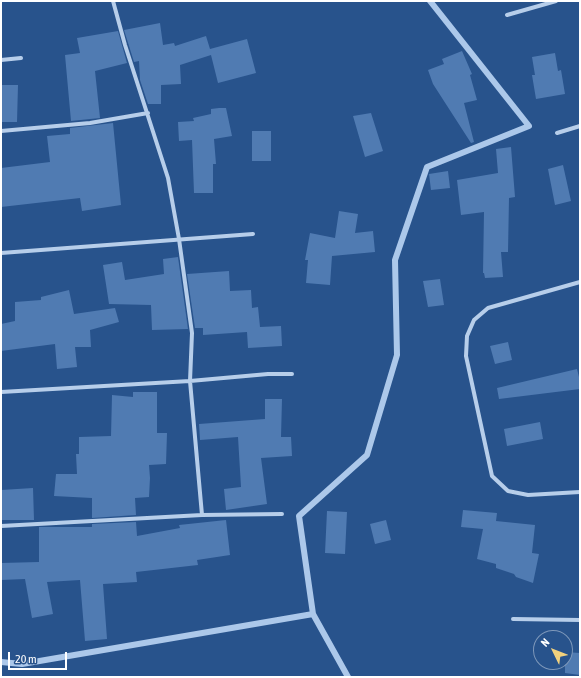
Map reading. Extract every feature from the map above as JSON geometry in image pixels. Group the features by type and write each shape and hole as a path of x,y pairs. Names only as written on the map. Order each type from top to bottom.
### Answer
{"street":[{"path":"114,1 125,45 168,178 179,239 192,334 190,381 202,515"},
{"path":"508,16 556,1"},
{"path":"1,60 21,58"},
{"path":"1,130 90,123 148,113"},
{"path":"557,133 580,126"},
{"path":"1,253 253,234"},
{"path":"580,282 488,308 474,320 466,336 466,356 492,476 508,491 528,495 580,492"},
{"path":"1,392 190,381 268,374 292,374"},
{"path":"1,526 202,515 282,514"},
{"path":"514,619 580,620"}],"building":[{"path":"160,23 163,45 174,43 175,46 206,36 210,49 247,39 256,73 218,83 211,55 180,65 181,84 161,85 161,104 148,104 140,80 139,61 134,62 124,30"},
{"path":"118,31 127,63 95,71 100,118 71,121 65,55 80,53 77,38"},
{"path":"462,51 472,74 470,75 477,100 464,103 474,142 471,143 433,84 428,70 444,64 442,59"},
{"path":"555,53 558,71 561,70 565,94 536,99 532,75 535,75 532,57"},
{"path":"1,85 18,85 17,122 1,122"},
{"path":"226,108 232,136 214,139 216,164 213,164 213,193 194,193 192,140 179,141 178,122 194,121 193,118 211,114 211,109"},
{"path":"371,113 383,151 365,157 353,116"},
{"path":"113,123 121,205 82,211 80,198 1,207 1,168 50,162 47,136 70,134 70,128"},
{"path":"252,131 271,131 271,161 252,161"},
{"path":"511,147 515,197 509,198 508,252 501,252 503,277 485,278 483,273 484,212 461,215 457,180 498,173 496,149"},
{"path":"563,165 571,201 555,205 548,169"},
{"path":"448,171 450,188 431,190 429,174"},
{"path":"339,211 358,214 355,233 373,231 375,252 332,256 330,285 306,283 308,260 305,260 310,233 335,238"},
{"path":"178,257 188,329 152,330 151,305 109,304 103,265 122,262 125,280 164,274 163,259"},
{"path":"229,271 230,291 251,290 252,308 258,307 260,327 281,326 282,346 248,348 247,332 203,335 203,328 195,328 187,274"},
{"path":"440,279 444,305 428,307 423,281"},
{"path":"69,290 74,314 115,308 119,322 90,330 91,347 75,347 77,367 57,369 55,344 1,351 1,324 15,321 15,302 41,300 41,297"},
{"path":"508,342 512,360 495,364 490,346"},
{"path":"577,369 580,389 499,399 497,388"},
{"path":"133,392 157,392 157,433 167,433 166,464 149,465 149,497 135,498 136,515 92,518 92,498 54,496 56,474 77,474 76,454 79,454 79,437 111,436 112,395 133,397"},
{"path":"265,399 282,399 281,437 291,437 292,456 261,458 267,504 226,510 224,489 241,487 238,437 200,440 199,424 265,419"},
{"path":"540,422 543,439 507,446 504,429"},
{"path":"33,488 34,520 1,520 1,490"},
{"path":"463,510 497,513 496,521 535,525 532,553 539,554 533,583 516,577 514,574 496,568 496,564 477,559 483,529 461,527"},
{"path":"327,511 347,512 345,554 325,553"},
{"path":"226,520 230,555 197,560 198,565 136,572 137,582 103,584 107,639 85,641 80,580 47,582 53,614 32,618 25,579 1,580 1,563 39,562 39,527 92,527 92,524 136,522 137,536 180,528 179,525"},
{"path":"386,520 391,540 375,544 370,524"},
{"path":"573,653 580,653 580,675 565,673 565,670 573,670"}],"waterway":[{"path":"313,614 299,516 367,455 397,355 395,260 427,167 529,126 430,1"},
{"path":"1,662 22,664 313,614 348,677"}]}
